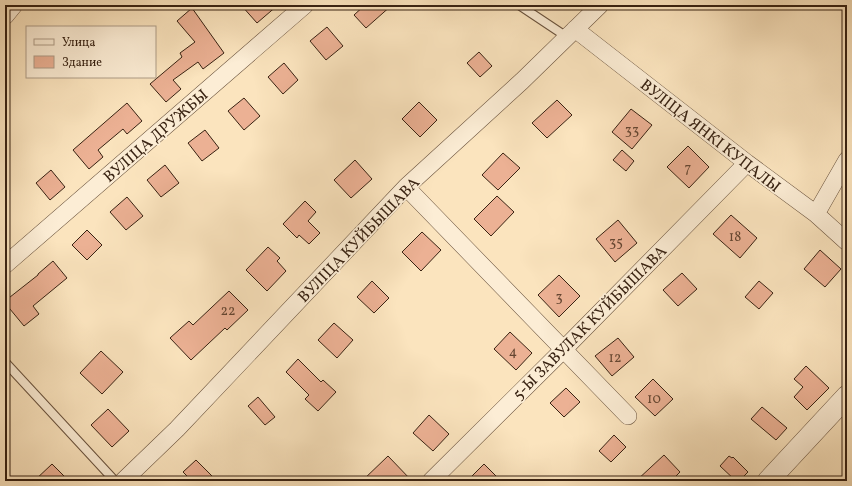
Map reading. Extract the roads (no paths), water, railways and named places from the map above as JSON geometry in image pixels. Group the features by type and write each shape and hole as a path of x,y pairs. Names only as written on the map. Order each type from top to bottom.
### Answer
{"street":[{"path":"5,16 14,5"},
{"name":"ВУЛІЦА ДРУЖБЫ","path":"5,265 305,5"},
{"name":"ВУЛІЦА КУЙБЫШАВА","path":"123,481 177,429 406,187 522,82 600,5"},
{"name":"ВУЛІЦА ЯНКІ КУПАЛЫ","path":"571,33 816,214 847,242"},
{"path":"816,214 847,160"},
{"name":"5-Ы ЗАВУЛАК КУЙБЫШАВА","path":"431,481 563,350 746,163"},
{"path":"406,187 628,416"},
{"path":"768,481 847,396"}],"lane":[{"path":"519,5 571,33"},
{"path":"5,362 115,481"}]}
